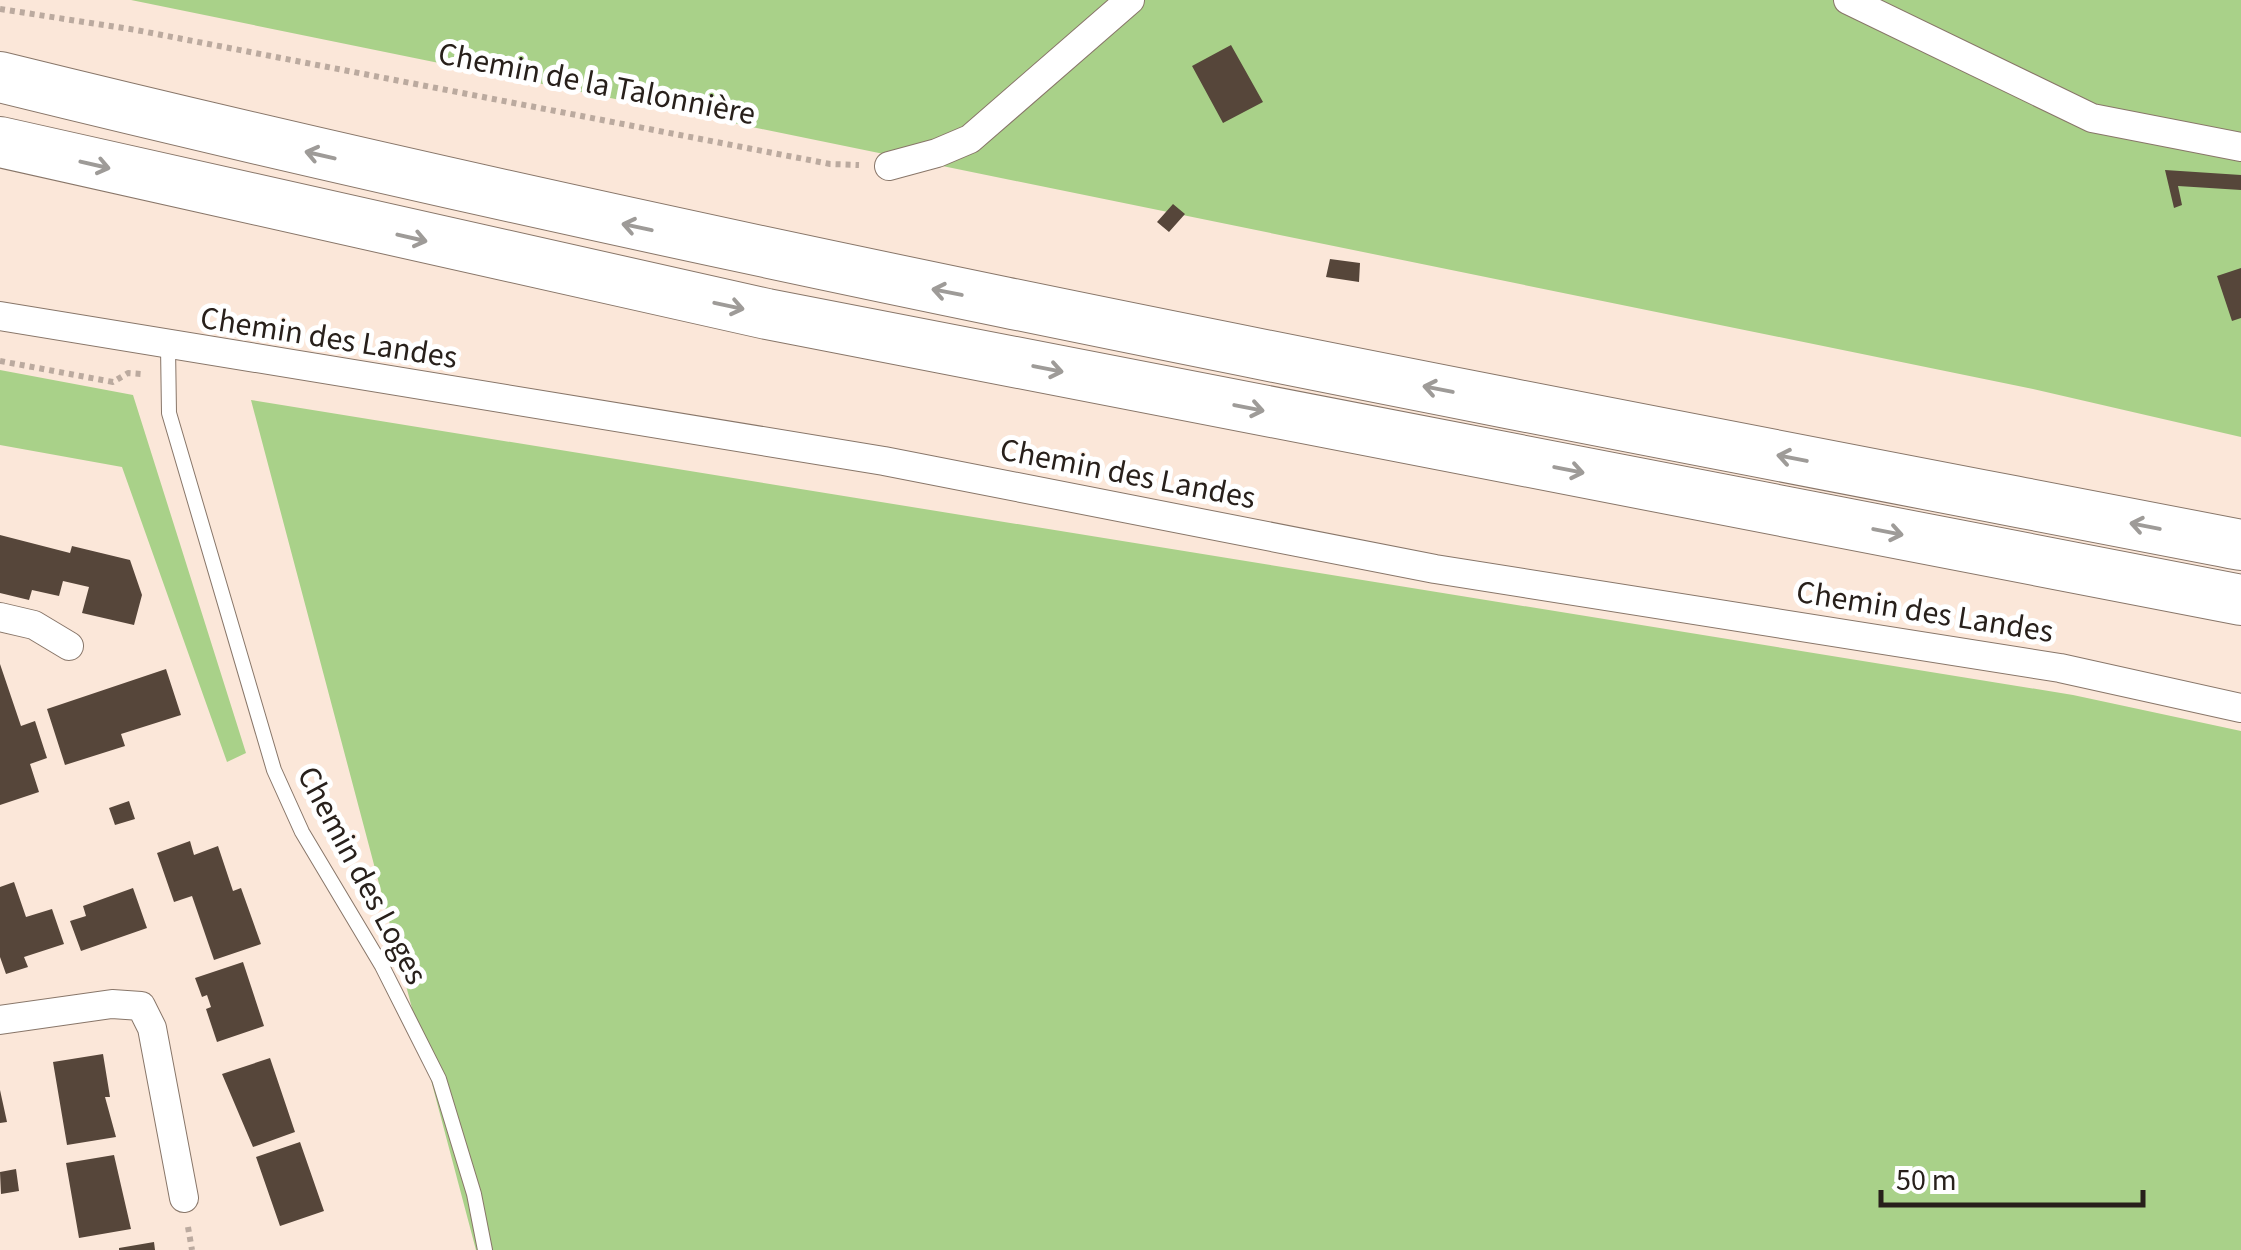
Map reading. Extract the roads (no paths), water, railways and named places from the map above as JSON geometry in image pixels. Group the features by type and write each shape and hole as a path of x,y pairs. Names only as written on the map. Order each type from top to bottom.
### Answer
{"highway":[{"path":"0,77 564,212 869,276 2241,545"},
{"path":"0,142 766,314 2241,600"}],"street":[{"path":"890,166 937,154 970,138 1130,0"},
{"path":"1848,0 2092,118 2241,148"},
{"name":"Chemin des Landes","path":"0,316 168,347 884,461 1436,569 2060,668 2241,708"},
{"path":"0,617 34,625 69,646"},
{"path":"0,1020 112,1004 141,1006 152,1028 184,1198"}],"lane":[{"name":"Chemin des Loges","path":"168,347 169,413 274,770 302,832 382,966 440,1079 474,1194 485,1250"}]}
